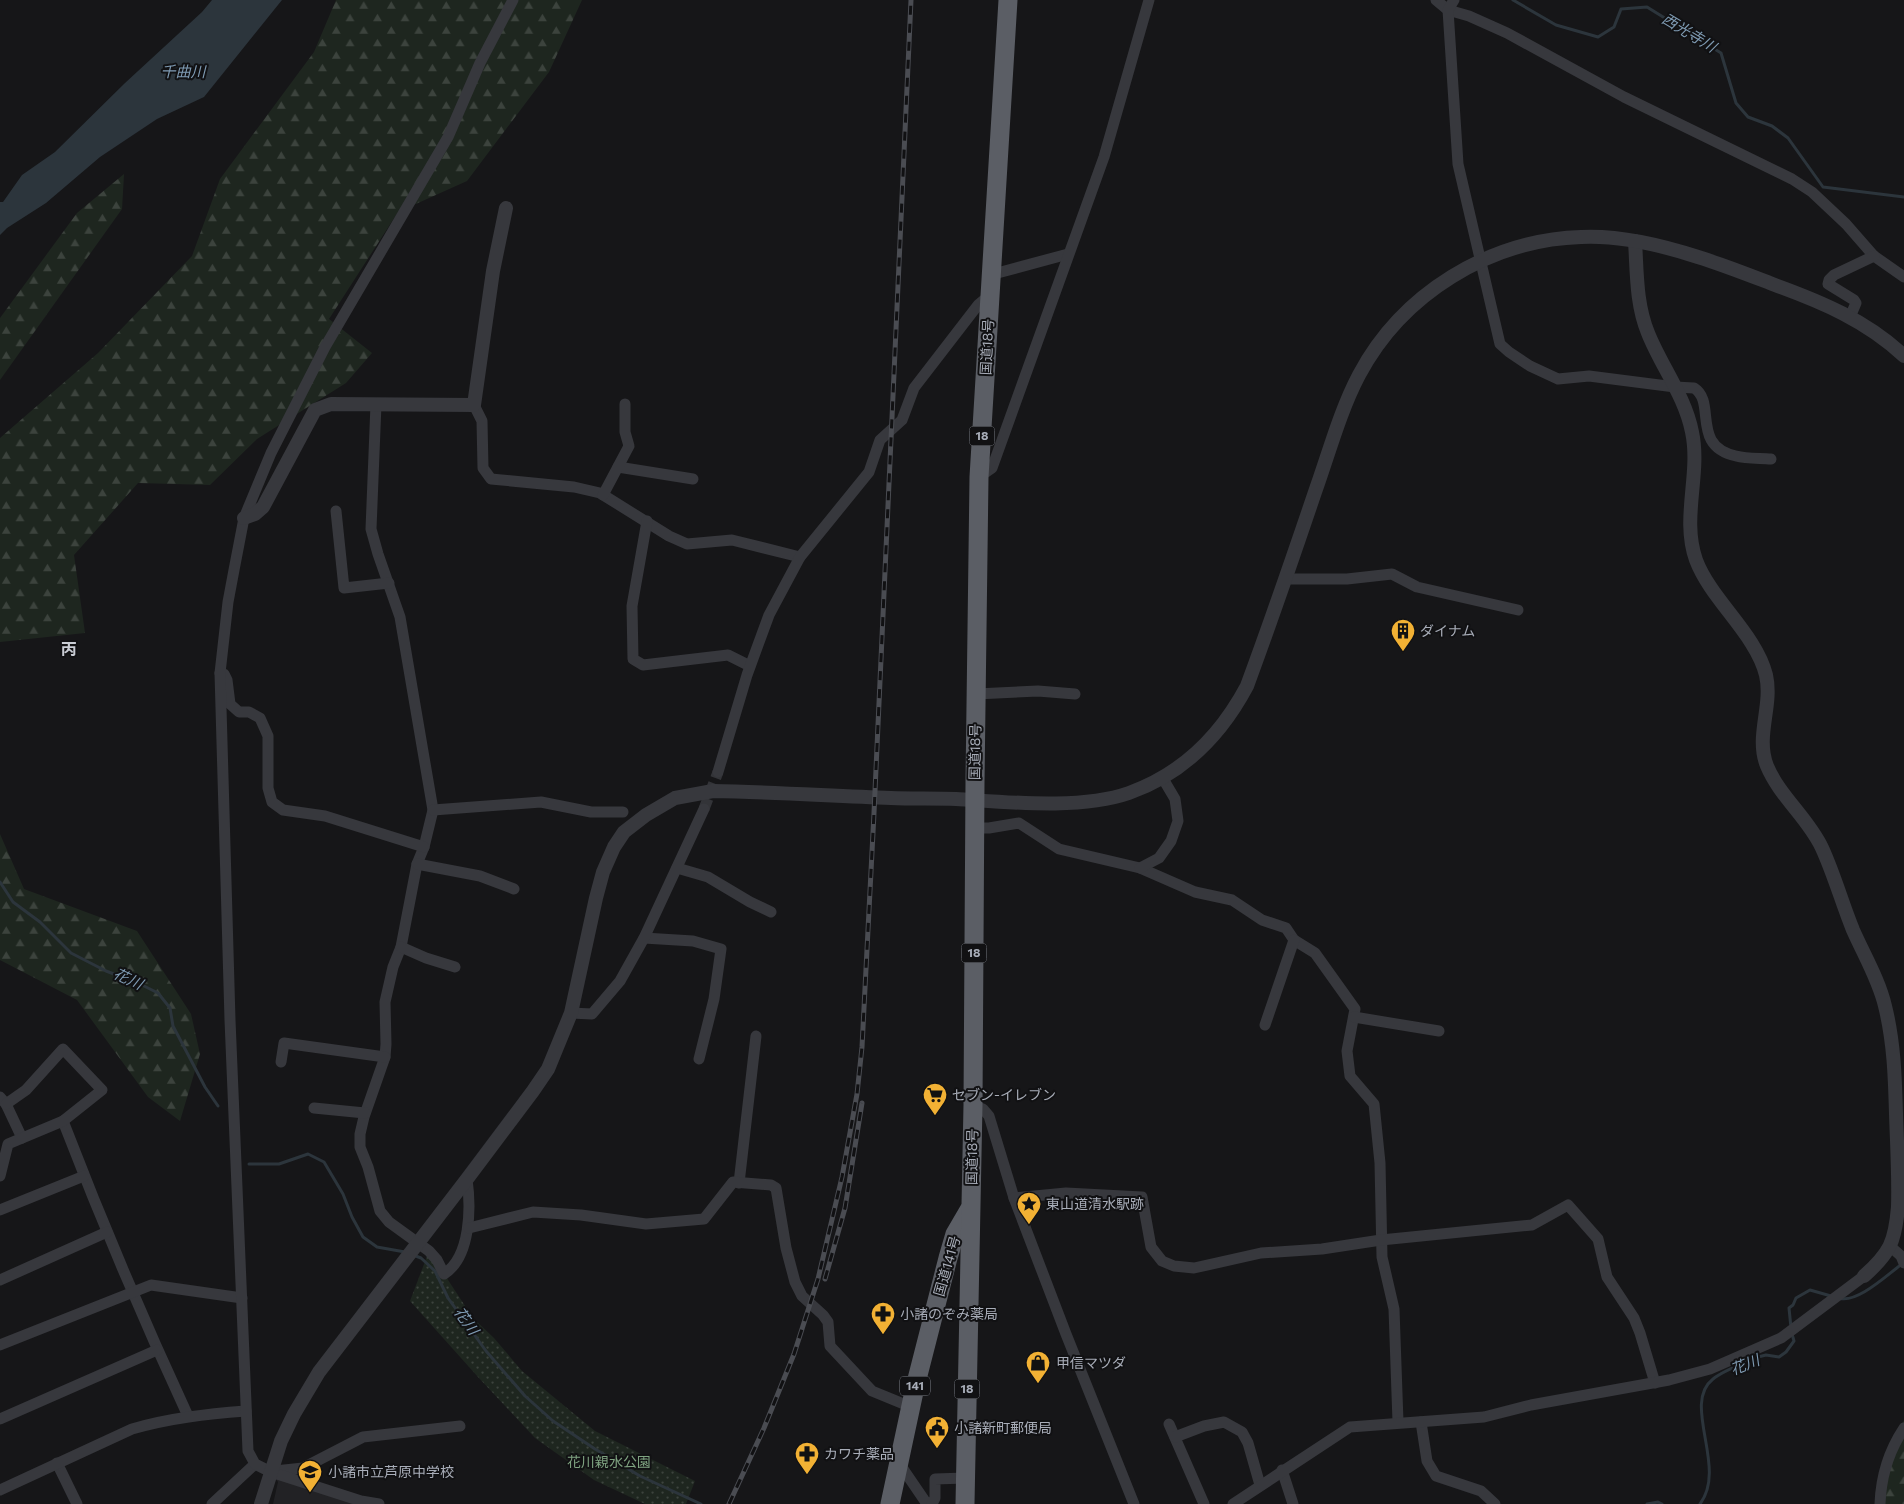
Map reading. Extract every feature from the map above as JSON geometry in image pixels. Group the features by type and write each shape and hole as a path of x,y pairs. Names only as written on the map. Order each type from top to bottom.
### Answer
{"highway":[{"name":"国道18号","path":"964,1504 973,1106 974,801 980,477 990,275 1008,0"},
{"name":"国道141号","path":"890,1504 911,1407 945,1268 955,1234 970,1206"},
{"path":"945,1268 960,1268 970,1275"}],"street":[{"path":"379,1504 361,1501 271,1472 255,1464 248,1451 230,1000 220,673 228,602 244,518 271,453 325,347 448,137 480,63 513,0"},
{"path":"980,477 992,468 1104,157 1149,0"},
{"path":"1436,0 1451,5 1469,16 1507,33 1624,97 1792,179 1812,192 1874,256 1904,277"},
{"path":"1451,5 1458,164 1479,261 1492,303 1500,344 1508,352 1530,366 1558,380 1589,376 1694,388 1701,395 1708,434 1718,449 1736,456 1771,459"},
{"path":"506,208 493,270 474,405 482,421 483,468 491,479 574,487 603,495 669,536 687,544 732,540 800,557"},
{"path":"261,1504 281,1441 294,1414 314,1381 534,1091 548,1069 571,1013 603,872 624,832 646,815 675,798 713,791 1051,803 1104,799 1129,793 1162,777 1184,763 1222,727 1235,708 1246,686 1345,409 1359,375 1390,330 1423,296 1454,274 1501,251 1543,240 1583,236 1635,241 1671,248 1814,300 1872,330 1904,356"},
{"path":"1233,1504 1350,1427 1484,1417 1531,1405 1655,1383 1710,1369 1781,1338 1864,1276 1882,1259 1891,1246 1897,1220 1898,1174 1893,1055 1884,1003 1821,845 1805,819 1780,790 1767,767 1762,746 1768,693 1764,667 1753,646 1713,590 1696,560 1689,515 1694,463 1694,439 1688,418 1675,387 1655,348 1644,320 1638,290 1635,241"},
{"path":"990,275 1068,254"},
{"path":"1850,317 1856,303 1854,300 1828,284 1834,275 1874,256"},
{"path":"718,772 750,666 769,614 800,557 869,472 880,440 902,420 914,388 978,305 990,295"},
{"path":"244,518 255,514 263,507 315,410 331,404 474,405"},
{"path":"376,404 371,529 400,617 433,810 424,847 417,864 401,947 393,967 385,1002 386,1044 384,1057 365,1113 360,1134 360,1147 368,1167 380,1211 415,1246 437,1260 444,1274 453,1268 469,1228 467,1179"},
{"path":"603,495 629,446 625,432 625,404"},
{"path":"618,467 693,479"},
{"path":"336,511 344,588 389,583"},
{"path":"647,521 632,606 633,659 643,665 728,655 750,666"},
{"path":"1285,579 1348,579 1392,574 1417,588 1518,610"},
{"path":"220,673 224,674 228,680 230,704 239,712 250,712 260,718 268,736 268,788 272,802 283,810 325,816 424,847"},
{"path":"976,694 1038,691 1075,694"},
{"path":"1140,868 1159,858 1171,841 1178,821 1175,799 1162,777"},
{"path":"433,810 541,802 592,812 623,812"},
{"path":"571,1013 592,1014 620,981 644,938 704,809"},
{"path":"974,828 989,828 1019,823 1059,849 1140,868 1195,892 1232,900 1262,920 1286,928 1294,940 1315,953 1355,1008 1347,1050 1350,1076 1374,1104 1380,1163 1382,1257 1394,1309 1398,1422"},
{"path":"417,864 480,876 514,890"},
{"path":"677,868 708,877 771,912"},
{"path":"644,938 693,941 722,949 714,999 699,1059"},
{"path":"1265,1025 1294,940"},
{"path":"401,947 426,958 455,967"},
{"path":"1354,1017 1438,1031"},
{"path":"739,1182 756,1036"},
{"path":"281,1062 284,1043 384,1057"},
{"path":"0,1176 8,1144 22,1138 63,1120 102,1090 63,1049 26,1090 3,1101 22,1138"},
{"path":"973,1106 983,1109 989,1116 1014,1198 1134,1504"},
{"path":"314,1108 365,1113"},
{"path":"63,1120 132,1291 188,1416"},
{"path":"0,1210 84,1176"},
{"path":"469,1228 533,1212 581,1215 646,1224 704,1218 733,1182 771,1185 776,1188 786,1248 795,1282 802,1296 828,1322 830,1346 872,1390 911,1407"},
{"path":"1014,1198 1066,1193 1142,1197 1151,1247 1162,1261 1174,1266 1194,1268 1261,1252 1322,1249 1381,1240 1532,1225 1568,1205 1598,1239 1607,1277 1634,1318 1655,1383"},
{"path":"0,1280 108,1232"},
{"path":"1891,1246 1901,1256 1904,1263"},
{"path":"0,1345 150,1285 242,1298"},
{"path":"0,1419 157,1350"},
{"path":"0,1490 132,1429 154,1422 188,1416 246,1411"},
{"path":"1175,1437 1204,1426 1224,1422 1242,1432 1248,1443 1260,1485"},
{"path":"1421,1422 1427,1462 1436,1476 1481,1491 1494,1504"},
{"path":"1169,1424 1204,1504"},
{"path":"271,1472 303,1468 363,1437 460,1426"},
{"path":"1880,1504 1883,1478 1890,1451 1904,1428"},
{"path":"899,1463 927,1504"},
{"path":"57,1464 76,1504"},
{"path":"212,1504 255,1464"},
{"path":"1282,1470 1293,1504"},
{"path":"932,1504 935,1498 935,1479 965,1478"}],"shaded area":[{"name":"小諸市立芦原中学校","path":"271,1472 384,1504 273,1504 278,1482"}],"green space":[{"path":"336,0 582,0 549,72 467,181 398,212 329,319 372,353 346,383 257,439 210,485 138,483 74,555 85,633 0,642 0,438 98,353 192,256 220,179 314,52"},
{"path":"124,174 122,209 0,380 0,318 77,213"},
{"path":"0,834 24,889 137,931 191,1014 200,1054 180,1121 148,1097 77,1000 0,960"},
{"name":"花川親水公園","path":"429,1251 473,1318 494,1338 522,1371 595,1431 695,1481 686,1504 645,1504 594,1480 535,1438 410,1301"},
{"path":"1904,1420 1904,1504 1882,1504 1881,1466"}],"water":[{"name":"千曲川","path":"212,0 282,0 204,97 157,119 100,157 46,203 7,228 0,235 0,202 3,202 22,175 55,152 125,83 202,12"}],"waterway":[{"name":"西光寺川","path":"1513,0 1556,25 1598,37 1614,27 1621,9 1647,7 1721,53 1736,103 1748,117 1772,126 1788,138 1823,187 1904,197"},
{"name":"花川","path":"0,882 13,902 40,922 71,953 106,971 158,993 170,1008 173,1026 205,1087 218,1106"},
{"name":"花川","path":"249,1164 279,1164 308,1154 324,1162 343,1194 352,1217 363,1237 377,1247 405,1252"},
{"name":"花川","path":"413,1255 421,1258 435,1271 448,1298 486,1351 525,1396 553,1421 640,1476 701,1504"},
{"name":"花川","path":"1839,1298 1846,1299 1863,1293 1902,1264"},
{"name":"花川","path":"1791,1328 1789,1308 1793,1305 1796,1298 1810,1290 1831,1296"},
{"name":"花川","path":"1700,1504 1707,1489 1709,1472 1701,1404 1704,1390 1713,1379 1735,1367 1766,1355 1779,1357 1786,1352 1794,1341 1792,1334"},
{"name":"花川","path":"1647,1504 1658,1502 1662,1504"}],"tunnel":[{"path":"704,809 718,772"}],"railway":[{"path":"729,1504 764,1428 794,1354 818,1279 842,1177 857,1094 862,1047 874,813 911,0"},
{"path":"825,1279 845,1208 862,1103"}],"place":[{"name":"ダイナム","path":"1403,652"},
{"name":"セブン-イレブン","path":"935,1116"},
{"name":"東山道清水駅跡","path":"1029,1225"},
{"name":"小諸のぞみ薬局","path":"883,1335"},
{"name":"甲信マツダ","path":"1038,1384"},
{"name":"小諸新町郵便局","path":"937,1449"},
{"name":"カワチ薬品","path":"807,1475"},
{"name":"小諸市立芦原中学校","path":"310,1493"}],"district":[{"name":"丙","path":"69,649"}]}
